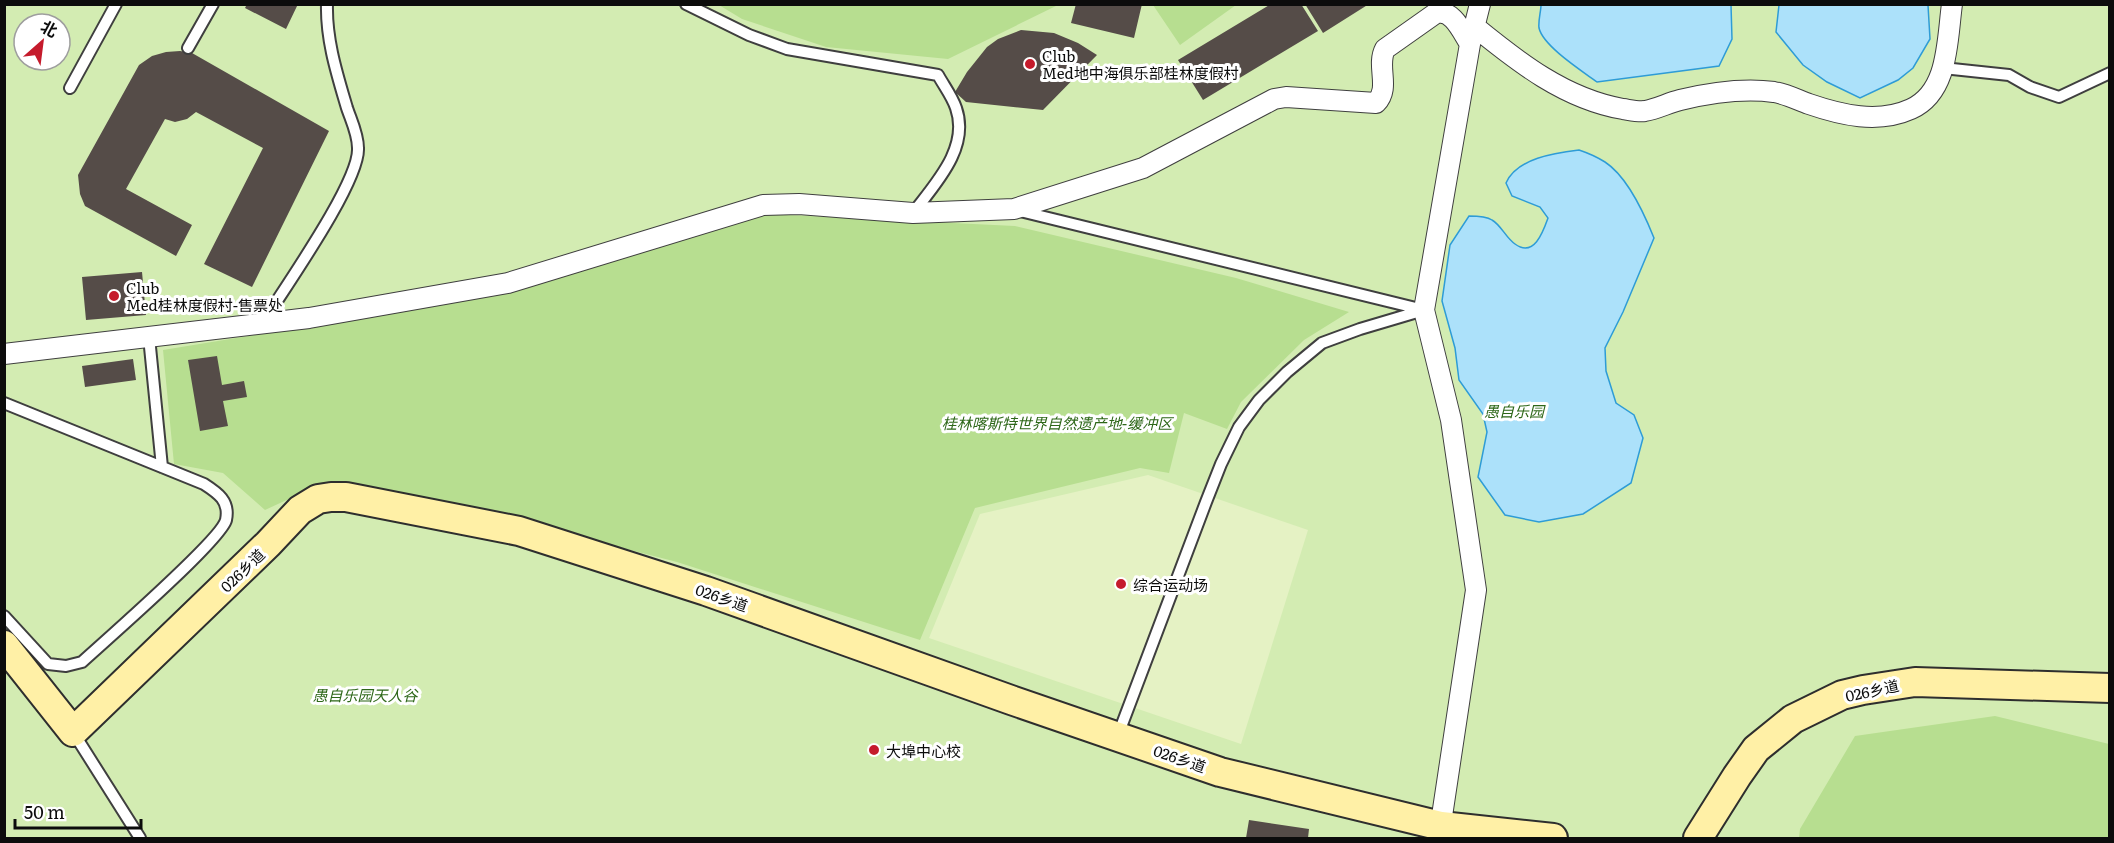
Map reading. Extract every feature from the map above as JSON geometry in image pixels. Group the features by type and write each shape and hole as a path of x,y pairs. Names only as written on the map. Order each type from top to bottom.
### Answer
{"street":[{"path":"1440,832 1476,590 1451,420 1425,310 1472,35 1480,4"},
{"path":"4,354 309,318 508,283 764,205 799,204 913,213 1014,209 1143,168 1274,99 1286,97 1376,103 1383,91 1383,51 1436,13 1446,13 1472,35 1556,86 1604,106 1643,112 1679,100 1746,91 1776,93 1815,106 1861,117 1886,117 1911,109 1932,92 1939,80 1942,68 1952,4"},
{"name":"026乡道","path":"73,732 268,544 300,510 318,499 346,497 519,531 706,591 1220,772 1440,832 1553,838"},
{"path":"4,645 73,732"},
{"name":"026乡道","path":"1698,838 1756,749 1793,719 1842,695 1915,682 2109,688"},
{"path":"50,702 73,711 101,705"}],"lane":[{"path":"70,88 116,4"},
{"path":"188,48 213,4"},
{"path":"262,324 325,224 357,162 358,148 329,39 327,4"},
{"path":"686,4 749,35 787,50 938,75 957,110 959,132 956,148 945,169 913,213"},
{"path":"1942,68 2009,75 2031,87 2059,97 2109,73"},
{"path":"1014,209 1425,310"},
{"path":"1118,736 1206,502 1239,427 1259,400 1287,372 1322,343 1425,310"},
{"path":"149,337 162,467"},
{"path":"4,403 204,484 220,495 226,503 226,521 205,547 82,662 66,666 48,664 4,616"},
{"path":"73,732 140,838"}],"green space":[{"name":"愚自乐园","path":"5,5 2109,5 2109,838 5,838"},
{"path":"719,5 1058,5 948,59 826,47 742,19"},
{"path":"1153,5 1236,5 1180,45"},
{"name":"桂林喀斯特世界自然遗产地-缓冲区","path":"765,214 1015,226 1236,278 1349,312 1304,340 1241,402 1227,429 1184,413 1169,473 1140,468 975,508 920,640 677,562 506,518 319,485 265,510 223,473 174,464 163,350 498,295"},
{"name":"综合运动场","path":"1148,475 1308,530 1241,744 929,638 980,514"},
{"path":"1995,716 2109,744 2109,838 1799,838 1800,829 1855,736"}],"water":[{"path":"1541,5 1731,5 1732,39 1719,66 1597,82 1564,58 1542,35 1539,28"},
{"path":"1779,5 1928,5 1930,39 1913,68 1898,80 1860,98 1827,82 1803,65 1776,32"},
{"path":"1579,150 1605,162 1621,177 1640,207 1654,238 1605,348 1606,371 1616,403 1634,415 1643,438 1631,483 1583,514 1539,522 1505,515 1478,477 1487,432 1483,414 1459,380 1455,348 1442,301 1450,245 1469,216 1490,219 1515,244 1527,248 1532,246 1540,236 1548,218 1540,207 1512,196 1506,183 1511,175 1528,162 1548,155"}],"building":[{"path":"247,4 298,4 286,29 245,8"},
{"path":"1076,4 1142,4 1134,38 1071,23"},
{"path":"1271,4 1301,4 1318,31 1203,100 1178,60"},
{"path":"1305,4 1369,4 1323,33"},
{"name":"Club Med地中海俱乐部桂林度假村","path":"1021,30 1054,33 1078,43 1097,55 1043,110 966,102 955,92 967,72 987,47 998,39"},
{"path":"180,51 192,53 329,131 252,287 204,264 263,148 196,112 187,119 175,122 165,119 126,189 192,225 176,256 85,206 80,194 78,175 139,65 152,56"},
{"name":"Club Med桂林度假村-售票处","path":"142,272 146,315 86,320 82,277"},
{"path":"217,356 222,385 244,381 247,397 223,401 228,426 200,431 188,360"},
{"path":"133,359 136,380 85,387 82,366"},
{"path":"1249,820 1309,829 1308,838 1246,838"}],"place":[{"name":"Club Med地中海俱乐部桂林度假村","path":"1030,64"},
{"name":"Club Med桂林度假村-售票处","path":"114,296"},
{"name":"综合运动场","path":"1121,584"},
{"name":"大埠中心校","path":"874,750"}],"park label":[{"name":"愚自乐园天人谷","path":"365,694"}]}
